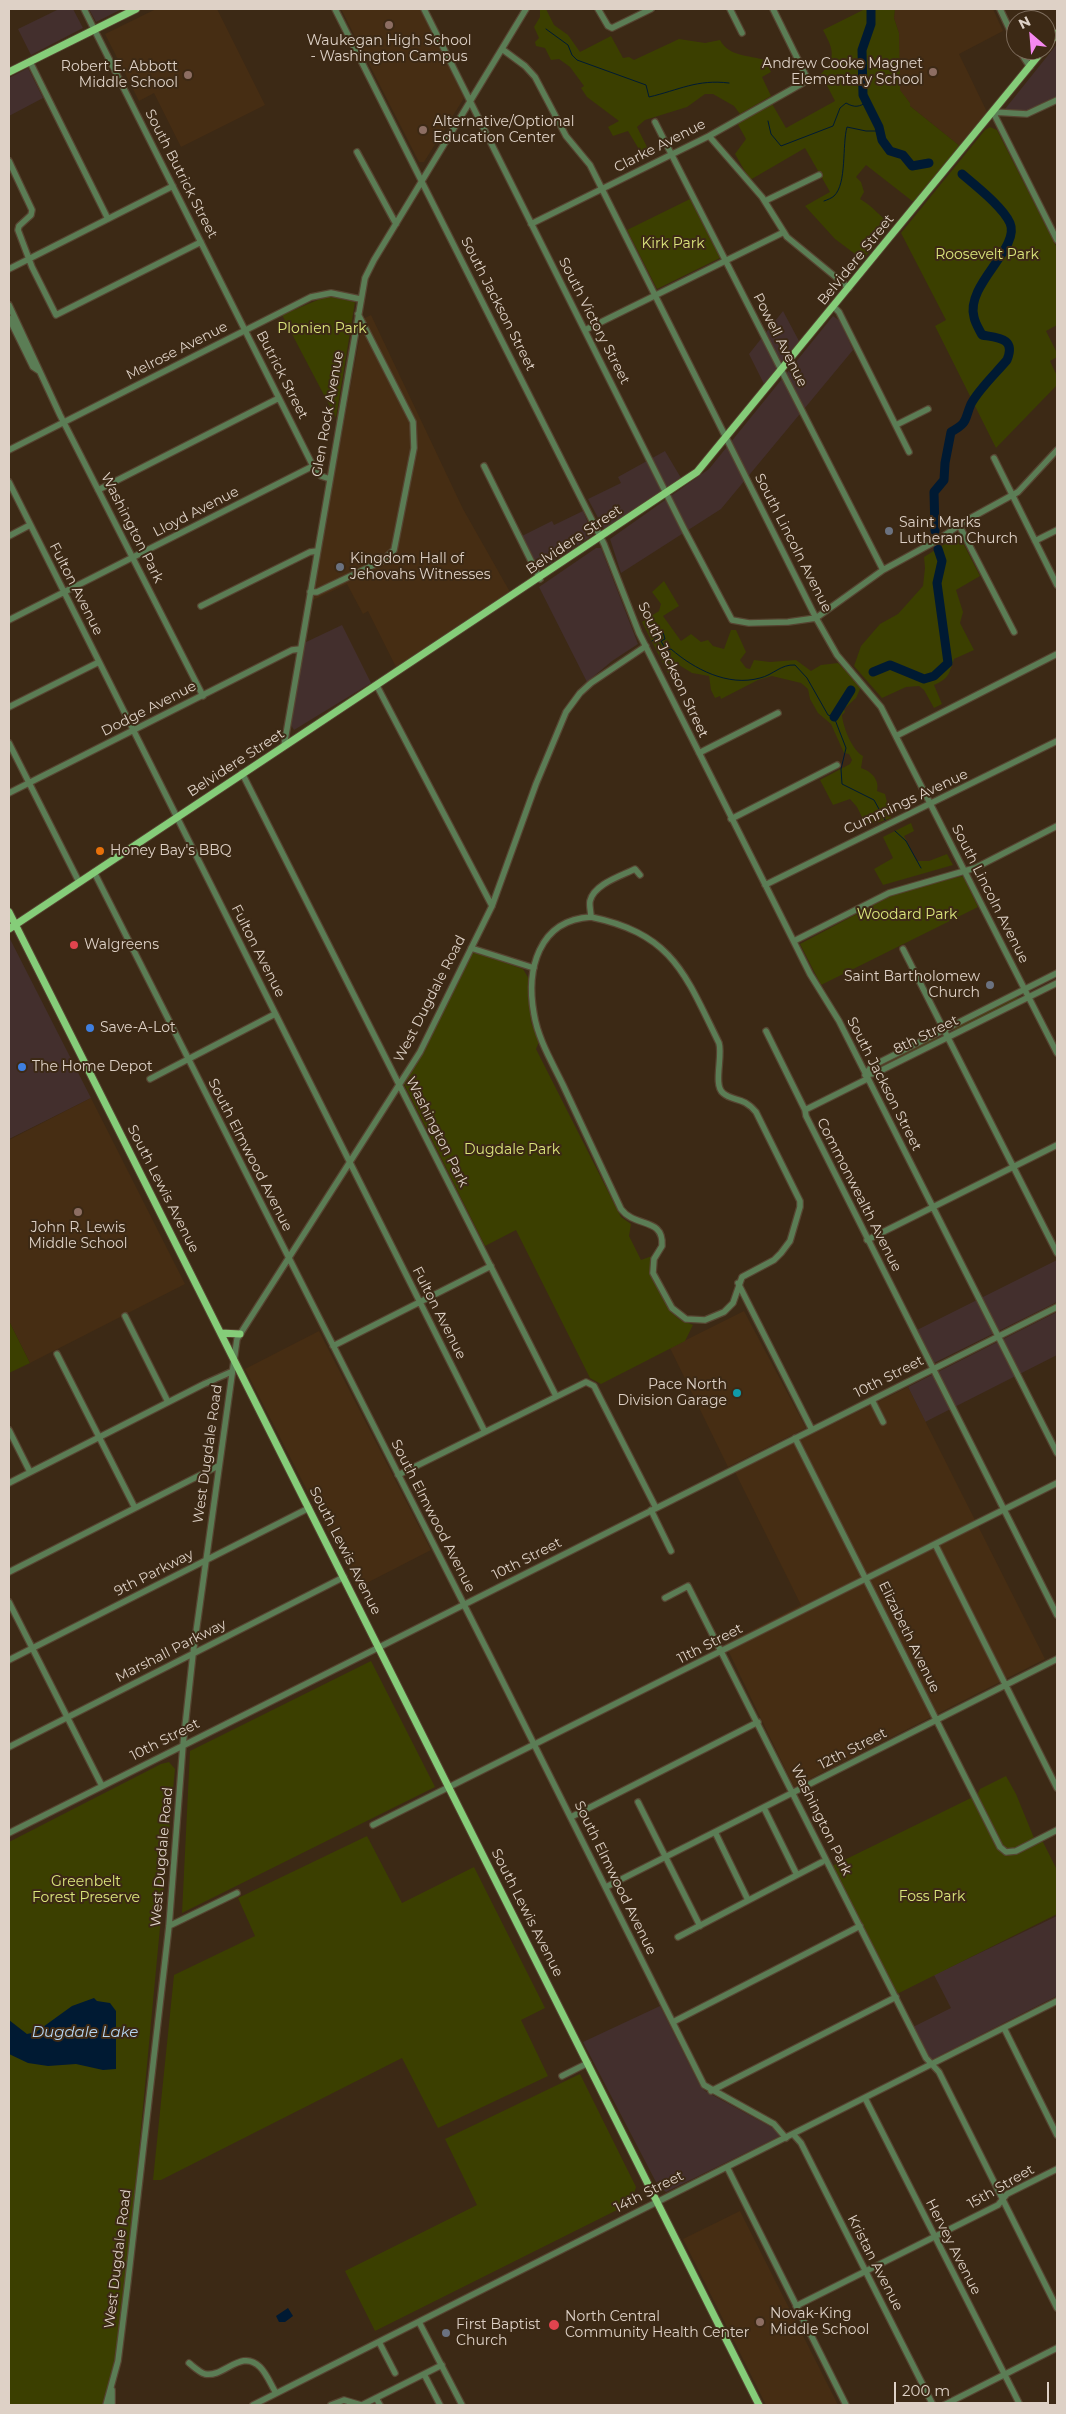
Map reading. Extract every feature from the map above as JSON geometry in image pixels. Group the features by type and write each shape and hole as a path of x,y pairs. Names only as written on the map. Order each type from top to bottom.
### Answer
{"main road":[{"path":"9,72 136,9"},
{"name":"Belvidere Street","path":"12,927 176,816 601,538 703,467 1035,60"},
{"name":"South Lewis Avenue","path":"9,912 12,927 310,1508 759,2405"},
{"path":"221,1333 240,1334"}],"street":[{"name":"South Butrick Street","path":"84,9 245,330"},
{"name":"South Jackson Street","path":"336,9 601,538 646,646 731,819 838,1021 1057,1453"},
{"name":"South Victory Street","path":"424,9 729,618 742,622 759,623 805,621 816,618"},
{"name":"Glen Rock Avenue","path":"284,746 360,299 366,276 526,9"},
{"path":"598,9 608,26 612,28 651,9"},
{"path":"730,9 742,33"},
{"name":"Clarke Avenue","path":"531,224 709,136 807,79 773,9"},
{"path":"1000,9 1006,22"},
{"name":"South Lincoln Avenue","path":"502,49 525,66 535,77 566,136 582,154 602,189 816,618 837,655 877,700 1057,1053"},
{"path":"1025,60 1030,67"},
{"path":"30,62 108,219"},
{"path":"993,112 1027,114 1057,100"},
{"path":"993,112 1053,224 1057,240"},
{"name":"Powell Avenue","path":"655,122 883,570"},
{"path":"709,136 765,201 787,237 849,288"},
{"path":"357,152 396,224"},
{"path":"9,162 32,210 31,215 19,226 18,230 32,267 56,315 201,242"},
{"path":"765,201 819,175"},
{"path":"9,269 173,186"},
{"path":"585,330 784,232"},
{"name":"Melrose Avenue","path":"9,450 319,294 331,293 360,299"},
{"name":"Washington Park","path":"9,304 64,422 203,696"},
{"path":"834,307 839,312 909,452"},
{"path":"310,592 317,592 382,562 394,550 414,448 413,422 358,314"},
{"name":"Washington Park","path":"9,318 33,367 39,371"},
{"name":"Butrick Street","path":"245,330 313,466 321,476 330,479"},
{"path":"98,490 279,398"},
{"path":"896,426 928,409"},
{"path":"816,618 883,570 1013,496 1021,490 1057,450"},
{"path":"994,458 1057,585"},
{"name":"Lloyd Avenue","path":"9,620 313,466"},
{"path":"484,466 540,578"},
{"name":"Fulton Avenue","path":"9,482 485,1432"},
{"path":"9,536 30,525"},
{"path":"959,526 1014,632"},
{"path":"1035,542 1057,530"},
{"path":"201,606 310,552 317,551"},
{"name":"West Dugdale Road","path":"113,2383 118,2361 169,1926 183,1745 193,1654 233,1357 240,1334 420,1052 492,906 543,765 566,712 580,693 591,683 646,646"},
{"name":"Dodge Avenue","path":"9,793 292,650 300,649"},
{"path":"896,736 1057,654"},
{"path":"9,707 99,662"},
{"path":"377,686 492,906"},
{"path":"699,753 778,713"},
{"name":"Cummings Avenue","path":"765,885 856,839 883,829 1057,741"},
{"path":"9,743 79,882"},
{"path":"731,819 838,764"},
{"name":"Washington Park","path":"242,773 556,1396"},
{"path":"794,941 895,890 975,868 1057,826"},
{"path":"591,917 590,900 601,886 635,869 640,876"},
{"name":"South Elmwood Avenue","path":"94,872 535,1745 704,2085 711,2091 774,2124 780,2128 786,2138"},
{"path":"591,917 612,922 648,938 666,952 685,975 719,1042 722,1052 718,1082 720,1089 724,1094 749,1104 756,1112 800,1201 798,1219 790,1241 781,1253 774,1260 748,1272 738,1283 733,1303 724,1312 705,1320 686,1319 672,1308 653,1273 654,1259 662,1246 660,1232 651,1223 634,1221 627,1217 621,1209 538,1032 531,997 534,968 546,936 554,929 581,918 591,917"},
{"path":"471,948 534,968"},
{"path":"903,949 1057,1253"},
{"name":"8th Street","path":"866,1077 872,1066 1057,973"},
{"name":"8th Street","path":"805,1110 866,1077 876,1074 1057,983"},
{"path":"150,1079 275,1014"},
{"name":"Commonwealth Avenue","path":"766,1030 867,1240 1057,1615"},
{"path":"867,1240 1057,1145"},
{"path":"333,1346 491,1266"},
{"path":"738,1283 812,1430"},
{"name":"10th Street","path":"9,1833 1057,1307"},
{"path":"125,1316 168,1402"},
{"path":"57,1354 135,1508"},
{"path":"9,1482 231,1372"},
{"path":"398,1475 586,1382 594,1386 600,1397 672,1551"},
{"path":"872,1400 883,1422"},
{"path":"9,1430 30,1472"},
{"name":"Elizabeth Avenue","path":"795,1438 1000,1847 1006,1852 1016,1851 1057,1830"},
{"path":"9,1572 218,1466"},
{"name":"11th Street","path":"373,1826 1057,1483"},
{"name":"9th Parkway","path":"9,1660 310,1508"},
{"path":"935,1544 1057,1788"},
{"name":"Marshall Parkway","path":"9,1747 344,1577"},
{"name":"Washington Park","path":"665,1598 688,1586 926,2058 939,2072 1057,2308"},
{"path":"9,1602 102,1786"},
{"name":"12th Street","path":"606,1887 1057,1659"},
{"path":"570,1816 758,1722"},
{"path":"638,1802 700,1926"},
{"path":"764,1808 797,1874"},
{"path":"715,1832 748,1900"},
{"path":"678,1937 822,1862"},
{"path":"169,1926 237,1893"},
{"path":"673,2022 860,1926"},
{"path":"711,2091 896,1997"},
{"name":"14th Street","path":"253,2405 1057,2001"},
{"path":"1004,2028 1057,2134"},
{"path":"562,2076 588,2063"},
{"name":"Hervey Avenue","path":"865,2098 933,2237 1020,2405"},
{"name":"Kristan Avenue","path":"793,2134 801,2143 933,2405"},
{"path":"727,2167 846,2405"},
{"name":"15th Street","path":"796,2306 998,2205 1007,2194 1057,2169"},
{"path":"418,2322 462,2405"},
{"path":"379,2342 395,2373"},
{"path":"944,2405 1057,2348"},
{"path":"189,2363 199,2371 210,2374 243,2361 254,2362 265,2373 276,2393"},
{"path":"331,2405 344,2400 361,2405 442,2365"},
{"path":"424,2374 440,2405"},
{"path":"106,2405 113,2383"},
{"path":"112,2405 113,2383"},
{"path":"376,2398 380,2405"}],"shaded area":[{"path":"59,9 73,9 83,28 31,55 18,29"},
{"path":"89,9 122,9 96,22"},
{"name":"Robert E. Abbott Middle School","path":"156,9 217,9 265,105 181,147 154,93 139,101 105,34"},
{"name":"Alternative/Optional Education Center","path":"341,9 420,9 464,98 424,162 419,162"},
{"name":"Andrew Cooke Magnet Elementary School","path":"895,9 993,9 1003,31 959,54 987,112 961,147 910,106 910,103 899,90 899,33 894,18"},
{"path":"1057,44 1057,96 1028,110 1009,111 1005,109 1044,60 1056,60"},
{"path":"28,68 43,98 9,116 9,78"},
{"path":"783,311 799,341 764,384 749,354"},
{"path":"371,315 463,509 510,592 396,667 368,611 363,614 347,584 311,601 363,319"},
{"path":"833,316 840,321 853,350 721,509 621,573 610,539 709,469"},
{"path":"665,451 681,478 604,529 588,499 621,483 618,477"},
{"path":"583,511 593,535 540,570 522,536 552,521 554,525"},
{"path":"596,548 601,548 638,644 612,661 587,682 539,587"},
{"path":"342,625 371,683 294,730 291,725 304,643"},
{"path":"9,937 91,1098 9,1139"},
{"name":"John R. Lewis Middle School","path":"91,1098 185,1284 30,1363 9,1321 9,1140"},
{"path":"1057,1260 1057,1302 928,1366 911,1333"},
{"path":"744,1311 806,1428 728,1467 670,1348"},
{"path":"1057,1312 1057,1355 925,1422 908,1387"},
{"path":"319,1331 431,1550 357,1588 245,1369"},
{"path":"908,1387 1045,1659 794,1787 725,1644 801,1605 735,1472"},
{"path":"1057,1916 1057,1996 931,2060 913,2027 951,2008 934,1975"},
{"path":"660,2006 699,2084 705,2091 784,2134 666,2192 657,2184 583,2042"},
{"name":"Novak-King Middle School","path":"740,2211 838,2405 766,2405 683,2239"}],"green space":[{"path":"540,9 546,9 554,25 568,35 580,52 611,36 623,58 629,57 634,60 679,39 705,43 720,40 729,50 765,60 771,72 762,77 771,96 740,114 734,106 713,94 705,94 687,107 645,120 637,127 650,153 643,156 628,131 613,136 608,127 619,121 587,97 581,88 584,86 570,67 559,59 551,60 545,48 536,46 535,42 539,38 534,27 540,17"},
{"path":"865,9 895,9 894,18 899,33 900,90 910,103 910,106 961,147 916,204 866,165 856,177 861,182 864,192 860,199 891,224 863,260 835,239 805,206 830,192 805,148 750,180 735,154 746,139 736,121 771,102 786,128 835,101 821,74 829,63 832,53 823,30"},
{"name":"Roosevelt Park","path":"990,127 997,130 1057,248 1057,325 1046,331 1057,353 1057,357 1050,361 1057,376 1057,385 996,448 935,326 946,320 901,233 985,130"},
{"name":"Kirk Park","path":"690,199 720,258 657,289 627,230"},
{"name":"Plonien Park","path":"327,296 355,302 336,418 282,315"},
{"path":"958,533 980,576 956,590 963,612 960,623 974,650 954,659 950,672 934,685 942,704 934,708 924,690 919,686 906,687 882,698 854,666 861,646 880,624 898,614 923,586 924,557 948,542"},
{"path":"664,581 679,606 663,616 681,641 691,634 701,642 708,640 713,646 724,649 731,630 736,630 746,652 740,660 746,668 750,669 754,660 770,662 796,660 811,671 821,665 838,663 861,687 856,698 844,709 843,720 852,744 863,756 861,768 874,776 878,787 877,791 885,794 891,818 879,822 865,823 857,807 850,799 833,805 820,780 850,764 852,760 849,754 844,753 831,724 818,713 810,699 808,689 801,683 772,676 758,680 721,699 720,696 715,698 711,690 709,676 692,673 679,665 670,670 669,675 642,622 659,611 661,604 652,592"},
{"path":"911,823 914,831 904,836 917,861 929,861 947,854 953,865 883,885 874,869 893,858 883,837"},
{"name":"Woodard Park","path":"963,876 978,907 821,985 800,944 902,890"},
{"name":"Dugdale Park","path":"472,951 523,969 529,979 531,1022 539,1042 536,1049 621,1217 631,1224 629,1236 641,1260 652,1256 651,1276 660,1293 672,1313 679,1319 693,1325 685,1341 601,1384 590,1378 516,1230 485,1246 404,1084"},
{"path":"1017,997 1018,999 954,1031 954,1028"},
{"path":"936,1037 938,1040 873,1071 874,1068"},
{"path":"9,1321 30,1363 9,1373"},
{"path":"371,1661 435,1787 182,1913 190,1751"},
{"name":"Greenbelt Forest Preserve","path":"169,1762 175,1769 122,2329 105,2405 9,2405 9,1842 161,1764"},
{"name":"Foss Park","path":"1006,1776 1016,1794 1034,1838 1042,1840 1057,1870 1057,1914 897,1994 832,1866 977,1795 980,1789"},
{"path":"367,1836 402,1903 474,1867 545,2008 521,2020 548,2076 438,2128 402,2058 161,2180 153,2180 174,1975 255,1936 238,1898"},
{"path":"580,2074 636,2187 633,2197 623,2207 375,2331 345,2271 477,2205 445,2139"}],"water":[{"name":"Dugdale Lake","path":"94,1998 97,2001 110,2003 116,2011 116,2069 103,2070 76,2064 48,2066 28,2063 9,2054 9,2020 27,2034 36,2032 72,2006"},
{"path":"288,2308 293,2316 285,2322 279,2322 276,2316"}],"waterway":[{"path":"871,9 871,24 862,50 863,95 879,127 882,140 890,151 903,155 912,166 929,163"},
{"path":"546,29 568,45 572,55 577,60 646,85 649,97 698,84 729,83"},
{"path":"768,121 771,134 781,146 833,126 840,108 846,103 857,106 867,102"},
{"path":"824,201 834,196 841,183 847,127 866,131 880,131"},
{"path":"935,531 934,492 944,480 951,432 963,423 974,399 1007,360 1009,353 1008,343 1004,340 982,335 976,324 973,305 977,292 1008,244 1011,233 1010,223 1002,210 962,174"},
{"path":"873,672 890,665 924,679 934,676 948,663 937,583 942,561 938,549"},
{"path":"652,641 663,632 665,639 661,641 666,650 671,649 690,663 724,678 736,680 760,678 785,666 795,665 807,678 828,715 834,717 846,748 841,769 842,784 874,800 885,820"},
{"path":"834,717 851,690"},
{"path":"895,831 906,841 921,868"}],"place":[{"name":"Waukegan High School - Washington Campus","path":"389,25"},
{"name":"Andrew Cooke Magnet Elementary School","path":"933,72"},
{"name":"Robert E. Abbott Middle School","path":"188,75"},
{"name":"Alternative/Optional Education Center","path":"423,130"},
{"name":"Saint Marks Lutheran Church","path":"889,531"},
{"name":"Kingdom Hall of Jehovahs Witnesses","path":"340,567"},
{"name":"Honey Bay's BBQ","path":"100,851"},
{"name":"Walgreens","path":"74,945"},
{"name":"Saint Bartholomew Church","path":"990,985"},
{"name":"Save-A-Lot","path":"90,1028"},
{"name":"The Home Depot","path":"22,1067"},
{"name":"John R. Lewis Middle School","path":"78,1212"},
{"name":"Pace North Division Garage","path":"737,1393"},
{"name":"Novak-King Middle School","path":"760,2322"},
{"name":"North Central Community Health Center","path":"554,2325"},
{"name":"First Baptist Church","path":"446,2333"}]}
